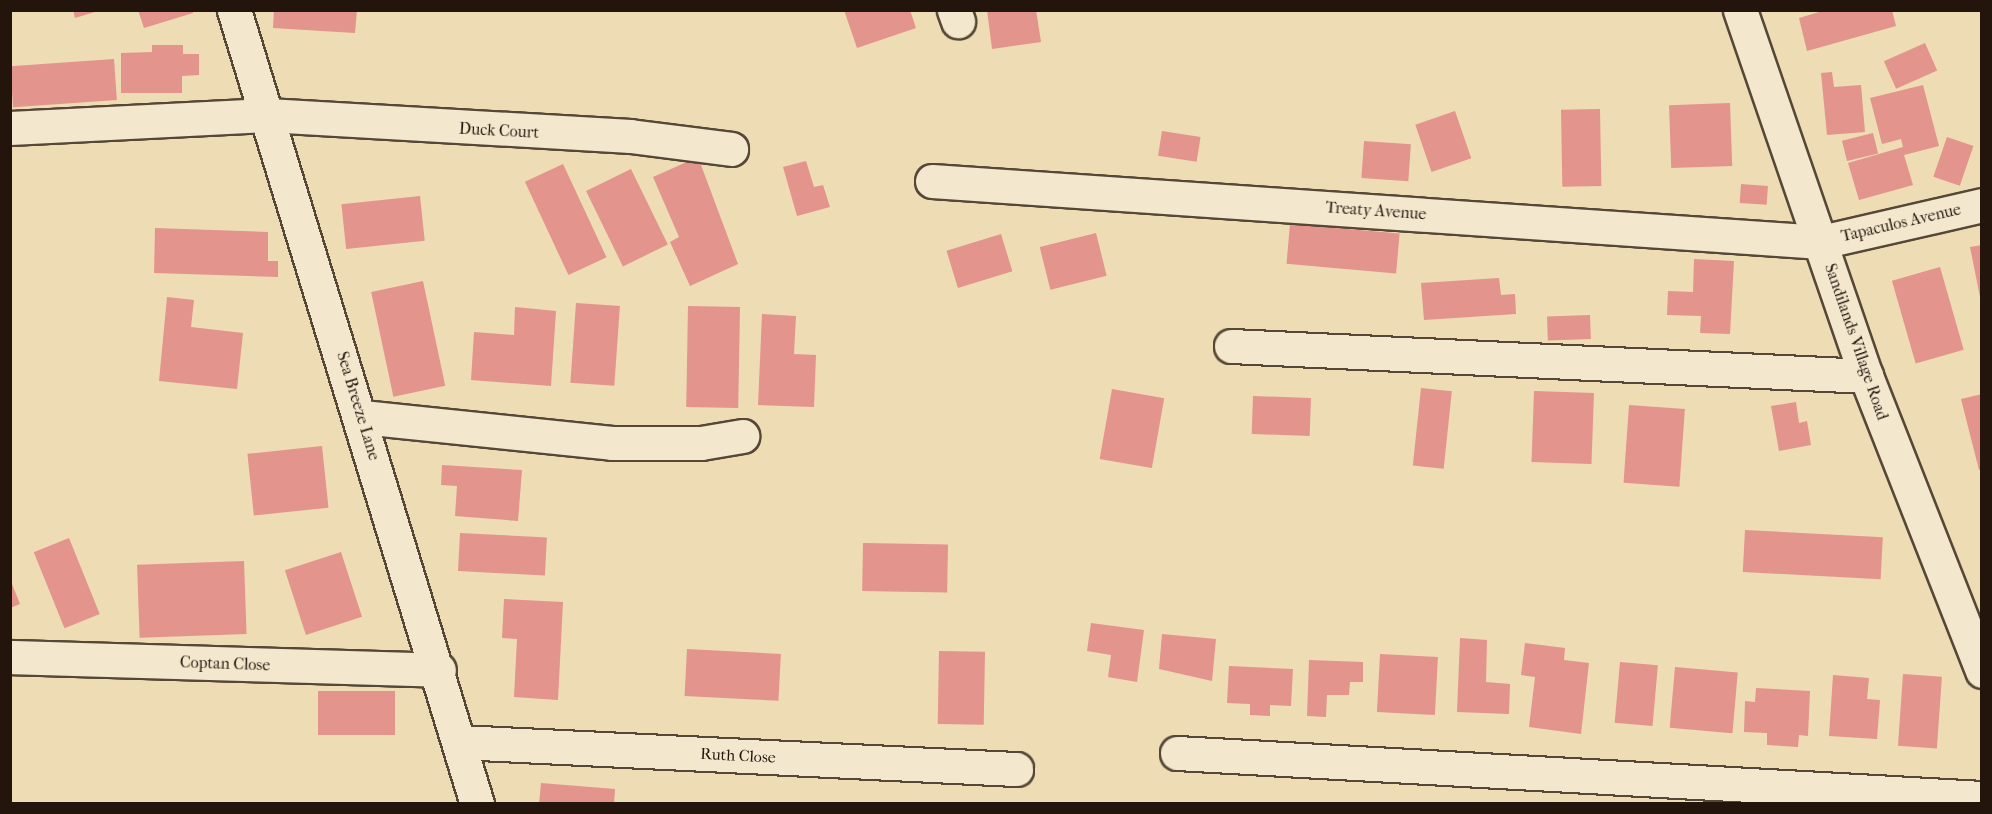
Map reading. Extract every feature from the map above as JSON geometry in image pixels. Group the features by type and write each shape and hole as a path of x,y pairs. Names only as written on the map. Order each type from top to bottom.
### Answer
{"street":[{"name":"Sea Breeze Lane","path":"234,10 362,417 477,804"},
{"name":"Sandilands Village Road","path":"1740,10 1866,376 1982,671"},
{"name":"Duck Court","path":"10,128 267,115 630,136 730,149"},
{"name":"Treaty Avenue","path":"932,180 1821,242"},
{"name":"Tapaculos Avenue","path":"1821,242 1982,205"},
{"path":"1231,346 1866,376"},
{"path":"362,417 612,443 701,443 742,436"},
{"name":"Coptan Close","path":"10,657 439,670"},
{"name":"Ruth Close","path":"459,742 1016,769"},
{"path":"1177,753 1982,798"}],"building":[{"path":"73,10 98,10 98,11 75,18"},
{"path":"138,10 193,10 193,13 144,28"},
{"path":"274,10 357,10 355,33 273,28"},
{"path":"844,10 910,10 916,28 857,48"},
{"path":"987,10 1036,10 1041,42 992,49"},
{"path":"1826,10 1892,10 1896,26 1807,51 1799,18"},
{"path":"1925,43 1937,70 1896,89 1884,61"},
{"path":"152,45 183,45 183,54 199,54 199,75 182,76 182,93 121,93 121,53 152,52"},
{"path":"114,59 117,100 13,107 10,66"},
{"path":"1832,72 1834,87 1861,85 1865,132 1827,135 1821,73"},
{"path":"1923,85 1939,146 1904,155 1913,185 1859,200 1848,163 1903,147 1901,139 1882,144 1870,98"},
{"path":"1730,103 1732,166 1671,168 1669,105"},
{"path":"1600,109 1601,186 1562,187 1561,110"},
{"path":"1455,111 1471,158 1432,172 1415,125"},
{"path":"1162,131 1201,137 1197,162 1158,156"},
{"path":"1873,133 1878,153 1847,161 1842,141"},
{"path":"1947,137 1973,146 1960,186 1933,177"},
{"path":"1364,141 1411,144 1408,181 1361,178"},
{"path":"698,157 738,264 690,286 670,242 679,237 653,177"},
{"path":"806,161 814,187 823,185 830,207 797,216 783,167"},
{"path":"563,164 607,257 568,275 525,182"},
{"path":"631,169 668,244 623,266 586,191"},
{"path":"1741,184 1768,186 1767,205 1740,203"},
{"path":"420,196 425,241 346,249 341,204"},
{"path":"1290,224 1400,234 1396,273 1287,264"},
{"path":"155,228 268,232 268,261 278,261 278,277 154,273"},
{"path":"1096,233 1107,276 1050,290 1040,247"},
{"path":"1001,234 1012,271 958,288 946,251"},
{"path":"1982,245 1982,297 1980,297 1970,247"},
{"path":"1694,259 1734,261 1730,334 1700,333 1701,316 1667,315 1668,291 1693,292"},
{"path":"1940,267 1964,350 1916,363 1892,281"},
{"path":"1499,278 1501,295 1515,294 1516,314 1424,320 1421,283"},
{"path":"423,281 445,386 393,397 371,292"},
{"path":"167,297 194,300 191,327 243,333 237,389 159,381"},
{"path":"576,303 620,306 614,386 570,383"},
{"path":"688,306 740,307 738,408 686,407"},
{"path":"515,307 556,311 551,386 471,380 474,332 514,335"},
{"path":"762,314 796,316 794,354 816,355 814,407 758,405"},
{"path":"1590,315 1591,339 1548,340 1547,317"},
{"path":"1421,388 1452,391 1444,469 1413,466"},
{"path":"1112,389 1164,398 1152,468 1100,459"},
{"path":"1534,391 1594,393 1591,464 1532,462"},
{"path":"1982,394 1982,469 1979,470 1961,399"},
{"path":"1253,396 1311,398 1310,436 1252,434"},
{"path":"1796,402 1799,423 1807,421 1811,445 1779,451 1771,406"},
{"path":"1629,405 1685,409 1679,487 1624,483"},
{"path":"322,446 328,508 254,515 247,454"},
{"path":"442,465 522,470 518,521 455,516 457,486 441,485"},
{"path":"1745,530 1883,537 1881,579 1743,572"},
{"path":"460,533 547,538 545,576 458,571"},
{"path":"69,538 100,614 64,628 34,552"},
{"path":"863,543 948,544 947,592 862,591"},
{"path":"341,552 362,617 306,635 285,570"},
{"path":"244,561 247,634 140,638 137,565"},
{"path":"10,579 20,604 10,608"},
{"path":"504,599 563,602 558,700 514,697 517,639 502,638"},
{"path":"1091,623 1144,630 1137,682 1108,677 1111,655 1087,651"},
{"path":"1162,634 1216,639 1212,681 1159,669"},
{"path":"1460,638 1487,640 1486,682 1510,684 1509,714 1457,712"},
{"path":"1525,643 1565,648 1564,660 1589,663 1581,734 1529,727 1535,677 1521,675"},
{"path":"687,649 781,654 778,701 685,696"},
{"path":"939,651 985,652 984,725 938,724"},
{"path":"1380,654 1438,657 1435,715 1377,712"},
{"path":"1309,660 1363,662 1363,682 1350,682 1349,695 1327,695 1326,717 1307,716"},
{"path":"1620,662 1658,665 1653,726 1615,723"},
{"path":"1229,666 1293,669 1291,706 1270,705 1270,716 1250,715 1250,704 1227,703"},
{"path":"1675,667 1738,672 1732,733 1670,728"},
{"path":"1903,674 1942,677 1937,749 1898,746"},
{"path":"1833,675 1869,678 1867,699 1880,700 1877,739 1829,736"},
{"path":"1756,688 1810,691 1808,736 1799,735 1798,747 1767,745 1767,733 1744,732 1745,701 1755,702"},
{"path":"318,691 395,691 395,735 318,735"},
{"path":"541,783 615,789 614,804 539,804"}]}
